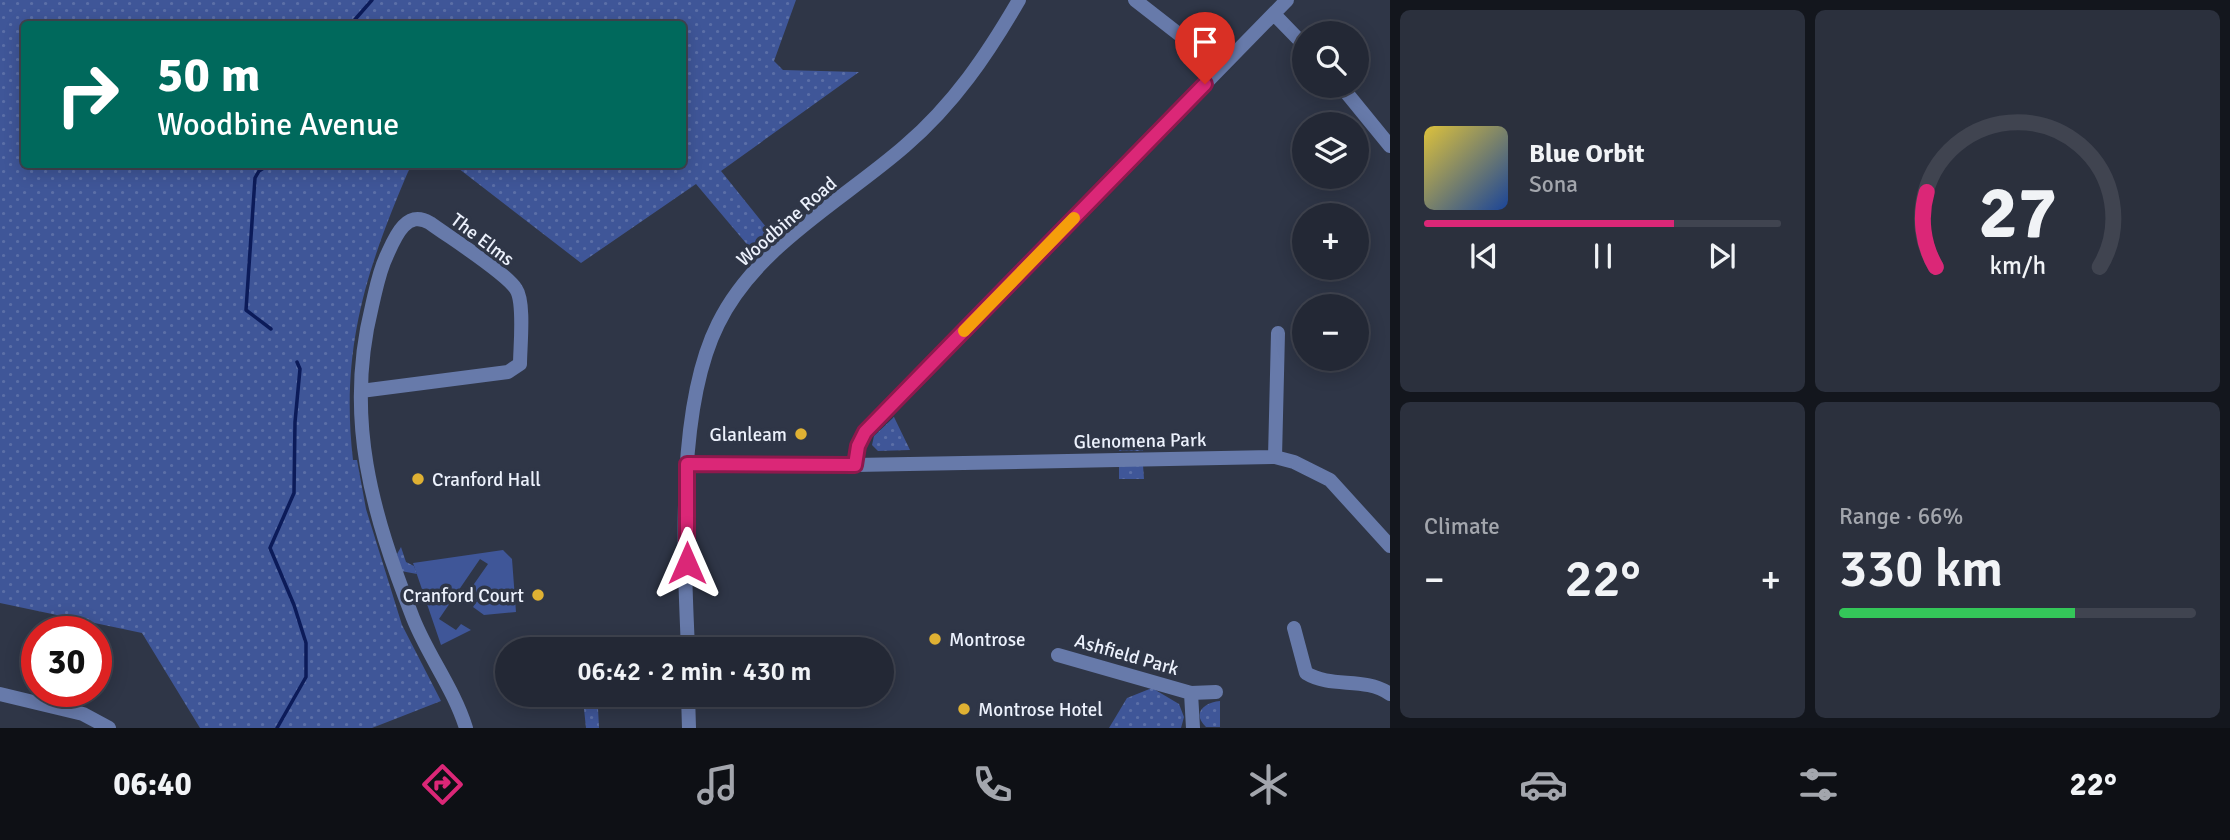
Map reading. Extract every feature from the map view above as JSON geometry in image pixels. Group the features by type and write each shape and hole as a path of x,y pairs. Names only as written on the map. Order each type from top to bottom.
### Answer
{"street":[{"name":"Woodbine Road","path":"688,637 687,464 694,400 717,325 734,295 757,268 809,222 906,146 953,100 993,44 1018,0"},
{"path":"1135,0 1221,67"},
{"path":"855,465 858,446 865,432 1287,0"},
{"path":"1274,15 1292,33"},
{"path":"1351,98 1390,146"},
{"name":"The Elms","path":"361,391 508,372 520,364 520,303 516,289 471,251 423,219 404,224 385,258 365,336 361,391 360,430 365,465 414,620 467,728"},
{"path":"1275,457 1278,333"},
{"name":"Glenomena Park","path":"687,464 855,465 1275,457 1294,462 1330,480 1390,546"},
{"path":"1294,628 1306,673 1318,680 1368,684 1390,694"},
{"name":"Ashfield Park","path":"1058,655 1191,693 1193,728"},
{"path":"1191,693 1216,692"},
{"path":"0,694 83,714 109,728"},
{"path":"688,707 689,728"}],"shaded area":[{"path":"0,0 796,0 774,61 783,70 859,72 721,171 774,237 756,255 696,184 581,263 458,168 686,168 686,21 21,21 21,168 410,168 382,238 361,308 350,381 350,419 353,460 357,460 366,509 402,625 441,701 372,728 200,728 142,633 112,627 112,616 62,616 0,603"},
{"path":"894,417 910,450 878,451 872,445 874,436"},
{"path":"1118,438 1142,438 1143,451 1119,451"},
{"path":"1143,465 1144,479 1119,479 1119,466"},
{"path":"401,547 406,562 414,566 417,574 401,571 397,554"},
{"path":"503,550 512,559 516,612 484,615 473,607 477,601 467,594 488,564 480,559 439,619 456,630 461,624 471,630 441,645 413,563"},
{"path":"1152,688 1179,704 1184,717 1181,728 1109,728 1127,698"},
{"path":"1220,701 1220,727 1206,727 1200,717 1202,709"},
{"path":"598,708 599,728 586,728 584,709"}],"waterway":[{"path":"354,21 372,0"},
{"path":"264,168 255,178 246,310 271,329"},
{"path":"277,728 306,677 306,643 294,605 270,548 294,493 295,422 300,369 297,362"}],"slow traffic":[{"path":"964,331 1074,218"}],"place":[{"name":"Glanleam","path":"801,434"},
{"name":"Cranford Hall","path":"418,479"},
{"name":"Cranford Court","path":"538,595"},
{"name":"Montrose","path":"935,639"},
{"name":"Montrose Hotel","path":"964,709"}],"route":[{"path":"687,563 687,464 855,465 860,437 1205,84"}]}
